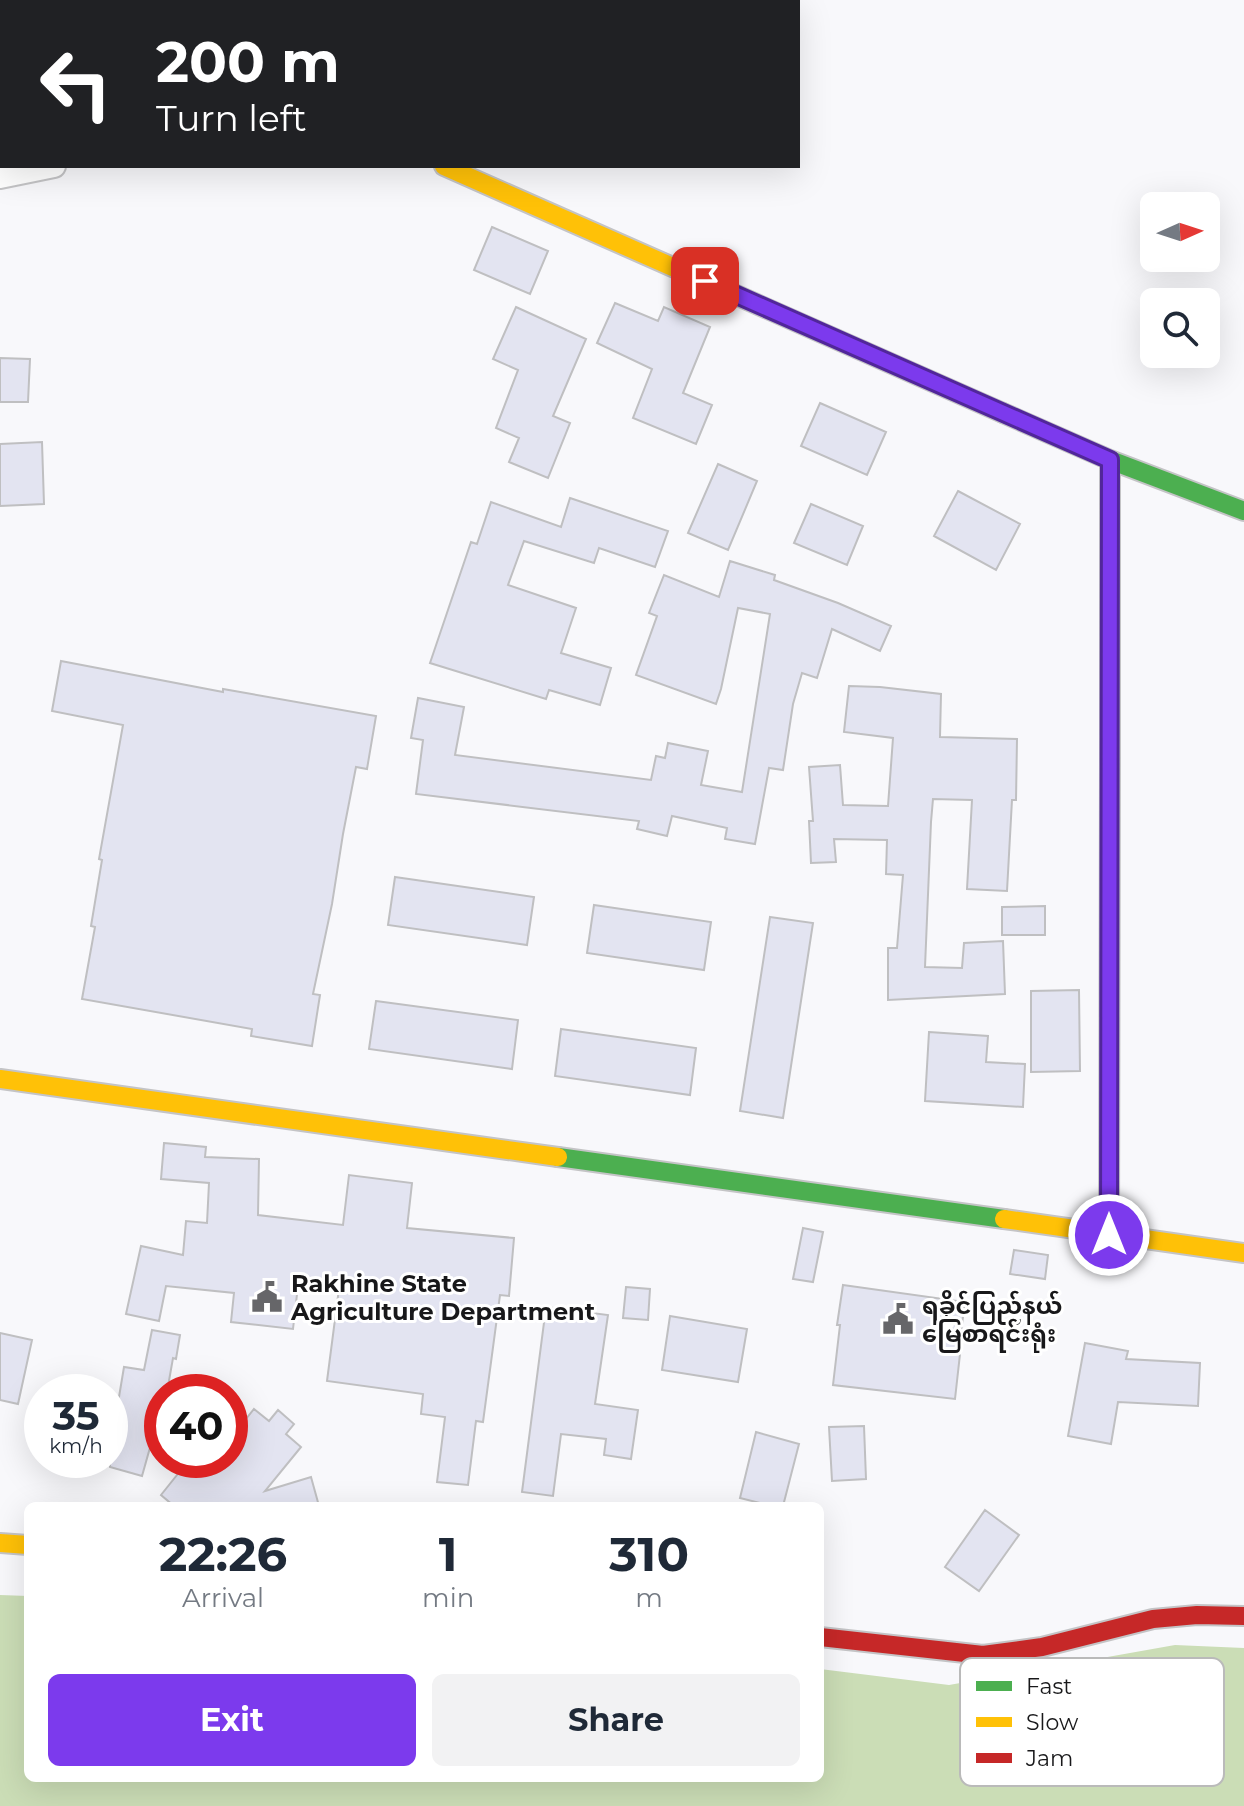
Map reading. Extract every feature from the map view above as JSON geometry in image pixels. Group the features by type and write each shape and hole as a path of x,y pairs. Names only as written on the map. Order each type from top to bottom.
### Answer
{"street":[{"path":"0,177 44,168"},
{"path":"449,168 1110,460 1244,511"},
{"path":"1109,1235 1110,460"},
{"path":"0,1079 1244,1253"},
{"path":"0,1543 24,1545"},
{"path":"824,1637 983,1655 1042,1647 1153,1619 1197,1615 1244,1616"}],"shaded area":[{"path":"0,1595 24,1596 24,1782 824,1782 824,1669 949,1685 960,1683 960,1786 1224,1786 1224,1658 1102,1658 1175,1645 1244,1648 1244,1806 0,1806"}],"building":[{"path":"492,227 548,251 530,294 474,270"},
{"path":"615,303 658,321 664,307 710,327 683,393 712,405 696,444 633,418 652,369 597,343"},
{"path":"516,307 586,339 553,416 570,423 548,478 509,462 519,438 496,428 518,370 493,359"},
{"path":"0,358 30,359 28,402 0,402"},
{"path":"820,403 886,432 867,475 801,446"},
{"path":"42,442 44,504 0,506 0,444"},
{"path":"718,464 757,481 728,550 688,533"},
{"path":"958,491 1020,524 996,570 934,536"},
{"path":"570,498 668,531 655,567 599,548 594,563 524,541 508,585 576,608 561,653 611,668 600,705 549,690 546,699 430,663 471,542 477,544 491,502 561,527"},
{"path":"811,504 863,526 847,565 794,543"},
{"path":"730,561 775,575 774,580 891,626 880,651 832,629 817,678 802,673 793,704 783,770 769,768 755,844 725,839 727,828 672,816 667,836 637,829 639,821 416,794 423,740 411,738 418,698 464,707 455,755 651,780 656,756 665,758 668,743 708,751 701,785 742,792 770,614 738,608 716,704 636,675 657,616 649,613 664,575 719,597"},
{"path":"61,661 223,692 223,689 376,716 367,769 356,767 343,834 313,994 320,995 312,1046 251,1036 252,1029 82,999 95,927 91,926 102,860 99,859 123,725 52,711"},
{"path":"849,686 941,694 940,737 1017,739 1016,800 1012,800 1007,891 967,889 972,800 933,799 931,822 925,967 962,968 964,943 1003,941 1005,994 888,1000 888,948 897,948 903,875 886,874 887,840 834,839 836,862 811,863 809,821 813,821 809,767 840,765 843,805 888,806 893,738 844,732"},
{"path":"395,877 534,897 527,945 388,925"},
{"path":"594,905 711,922 704,970 587,953"},
{"path":"1045,906 1045,935 1002,935 1002,907"},
{"path":"770,917 813,923 783,1118 740,1111"},
{"path":"1079,990 1080,1071 1031,1072 1031,991"},
{"path":"376,1001 518,1020 512,1069 369,1049"},
{"path":"561,1029 696,1048 690,1095 555,1076"},
{"path":"929,1032 988,1036 986,1062 1025,1064 1023,1107 925,1101"},
{"path":"164,1143 206,1147 205,1157 259,1159 258,1215 343,1225 349,1175 412,1183 407,1228 514,1238 509,1296 500,1295 483,1422 476,1421 468,1485 437,1482 445,1417 421,1414 423,1394 327,1381 340,1281 299,1277 293,1329 231,1322 234,1293 166,1286 159,1321 126,1314 141,1246 183,1255 186,1221 207,1223 209,1183 161,1179"},
{"path":"803,1228 823,1232 813,1282 793,1279"},
{"path":"1014,1250 1048,1255 1045,1279 1010,1274"},
{"path":"843,1285 965,1302 955,1399 833,1385"},
{"path":"626,1287 650,1289 648,1320 623,1318"},
{"path":"546,1307 608,1315 595,1404 638,1410 631,1459 604,1455 606,1439 561,1434 553,1496 522,1492"},
{"path":"670,1316 747,1329 738,1382 662,1370"},
{"path":"152,1330 180,1335 170,1374 144,1374 142,1476 128,1472 128,1374 123,1374 124,1367 144,1370"},
{"path":"0,1333 32,1340 18,1404 0,1400"},
{"path":"1085,1343 1128,1351 1126,1359 1200,1363 1198,1406 1118,1402 1111,1444 1068,1436"},
{"path":"254,1409 269,1421 278,1410 294,1424 286,1434 301,1447 265,1491 311,1477 318,1502 169,1502 161,1495 175,1478 248,1478 248,1416"},
{"path":"864,1426 866,1479 832,1481 829,1427"},
{"path":"756,1432 799,1444 784,1502 756,1502 740,1498"},
{"path":"985,1510 1019,1535 979,1591 945,1567"}],"traffic: fast":[{"path":"1003,413 1110,460 1244,511"},
{"path":"1110,460 1110,760"},
{"path":"558,1157 1004,1219"}],"traffic: slow":[{"path":"449,168 1003,413"},
{"path":"0,1079 558,1157"},
{"path":"1004,1219 1244,1253"},
{"path":"0,1543 24,1545"}],"traffic: jam":[{"path":"1109,1235 1110,760"},
{"path":"824,1637 983,1655 1042,1647 1153,1619 1197,1615 1244,1616"}],"place":[{"name":"Rakhine State Agriculture Department","path":"267,1297"},
{"name":"ရခိုင်ပြည်နယ် မြေစာရင်းရုံး","path":"898,1319"}],"route":[{"path":"705,281 1110,460 1109,1235"}]}
